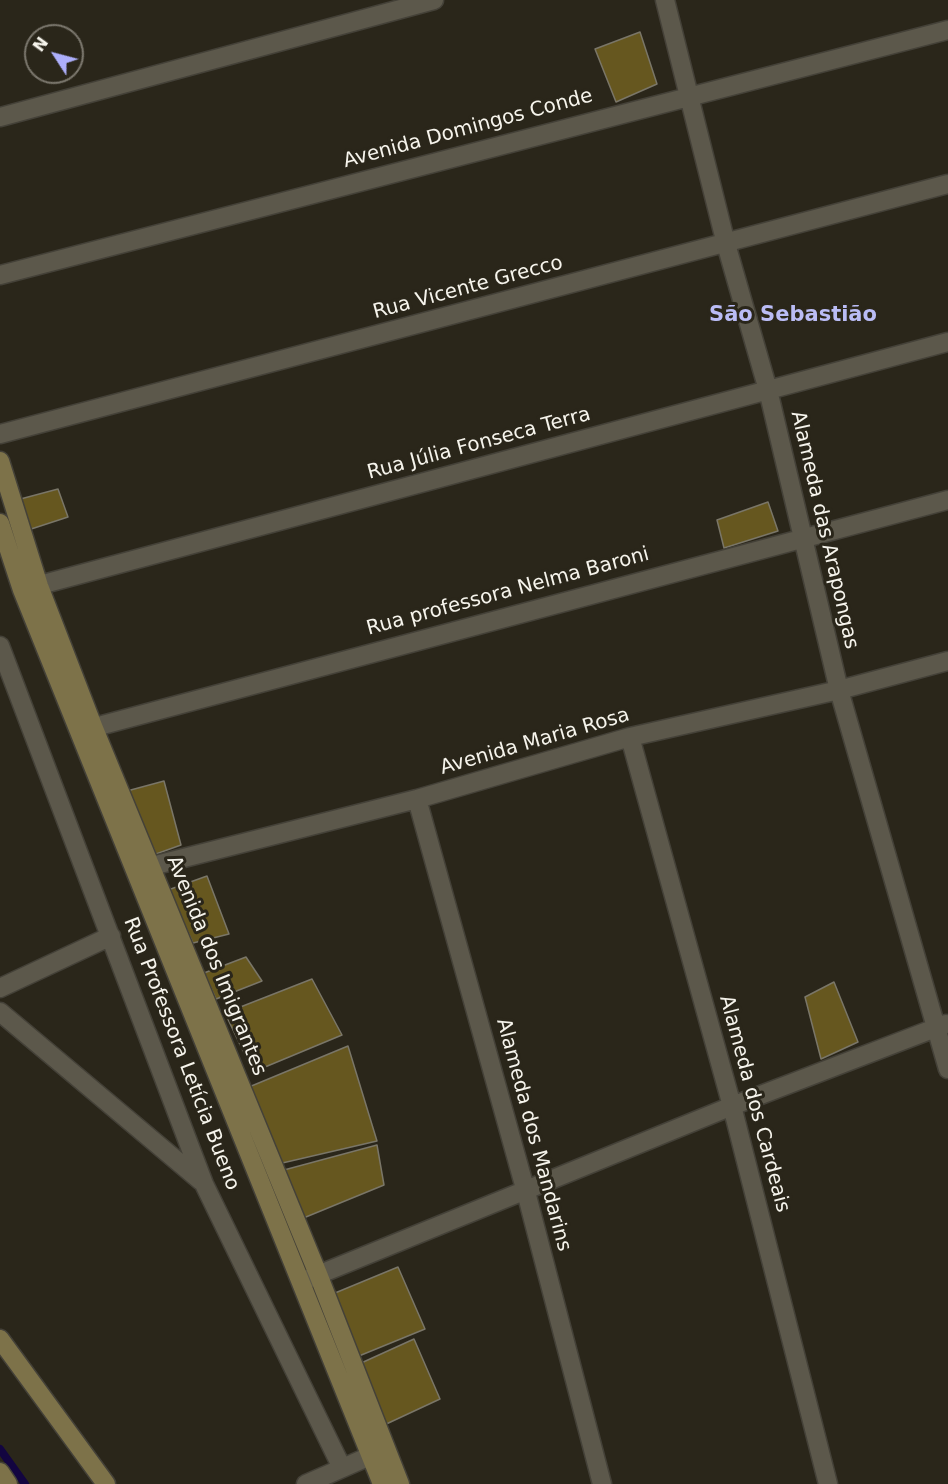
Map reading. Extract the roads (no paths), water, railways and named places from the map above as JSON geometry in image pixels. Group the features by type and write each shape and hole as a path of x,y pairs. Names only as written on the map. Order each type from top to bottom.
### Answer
{"main road":[{"name":"Avenida dos Imigrantes","path":"0,461 30,588"},
{"name":"Avenida dos Imigrantes","path":"0,523 30,588 144,871 299,1283 377,1451 400,1484"},
{"name":"Avenida dos Imigrantes","path":"144,871 318,1274 377,1451 382,1484"},
{"path":"0,1339 106,1484"},
{"path":"0,1472 8,1484"}],"street":[{"path":"0,117 434,0"},
{"name":"Alameda das Arapongas","path":"665,0 726,244 768,390 839,690 943,1025 948,1069"},
{"name":"Avenida Domingos Conde","path":"0,275 688,95 948,30"},
{"name":"Rua Vicente Grecco","path":"0,434 948,184"},
{"name":"Rua Júlia Fonseca Terra","path":"30,588 948,342"},
{"name":"Rua professora Nelma Baroni","path":"87,729 948,500"},
{"name":"Rua Professora Letícia Bueno","path":"0,646 204,1184 342,1468"},
{"name":"Avenida Maria Rosa","path":"144,871 417,800 630,737 839,690 948,661"},
{"name":"Alameda dos Cardeais","path":"630,737 732,1106 828,1484"},
{"name":"Alameda dos Mandarins","path":"417,800 526,1192 602,1484"},
{"path":"0,988 111,936"},
{"path":"0,1012 204,1184"},
{"path":"299,1283 732,1106 943,1025"},
{"path":"306,1484 377,1451"}],"waterway":[{"path":"0,1449 25,1484"}],"district":[{"name":"São Sebastião","path":"793,316"}]}
